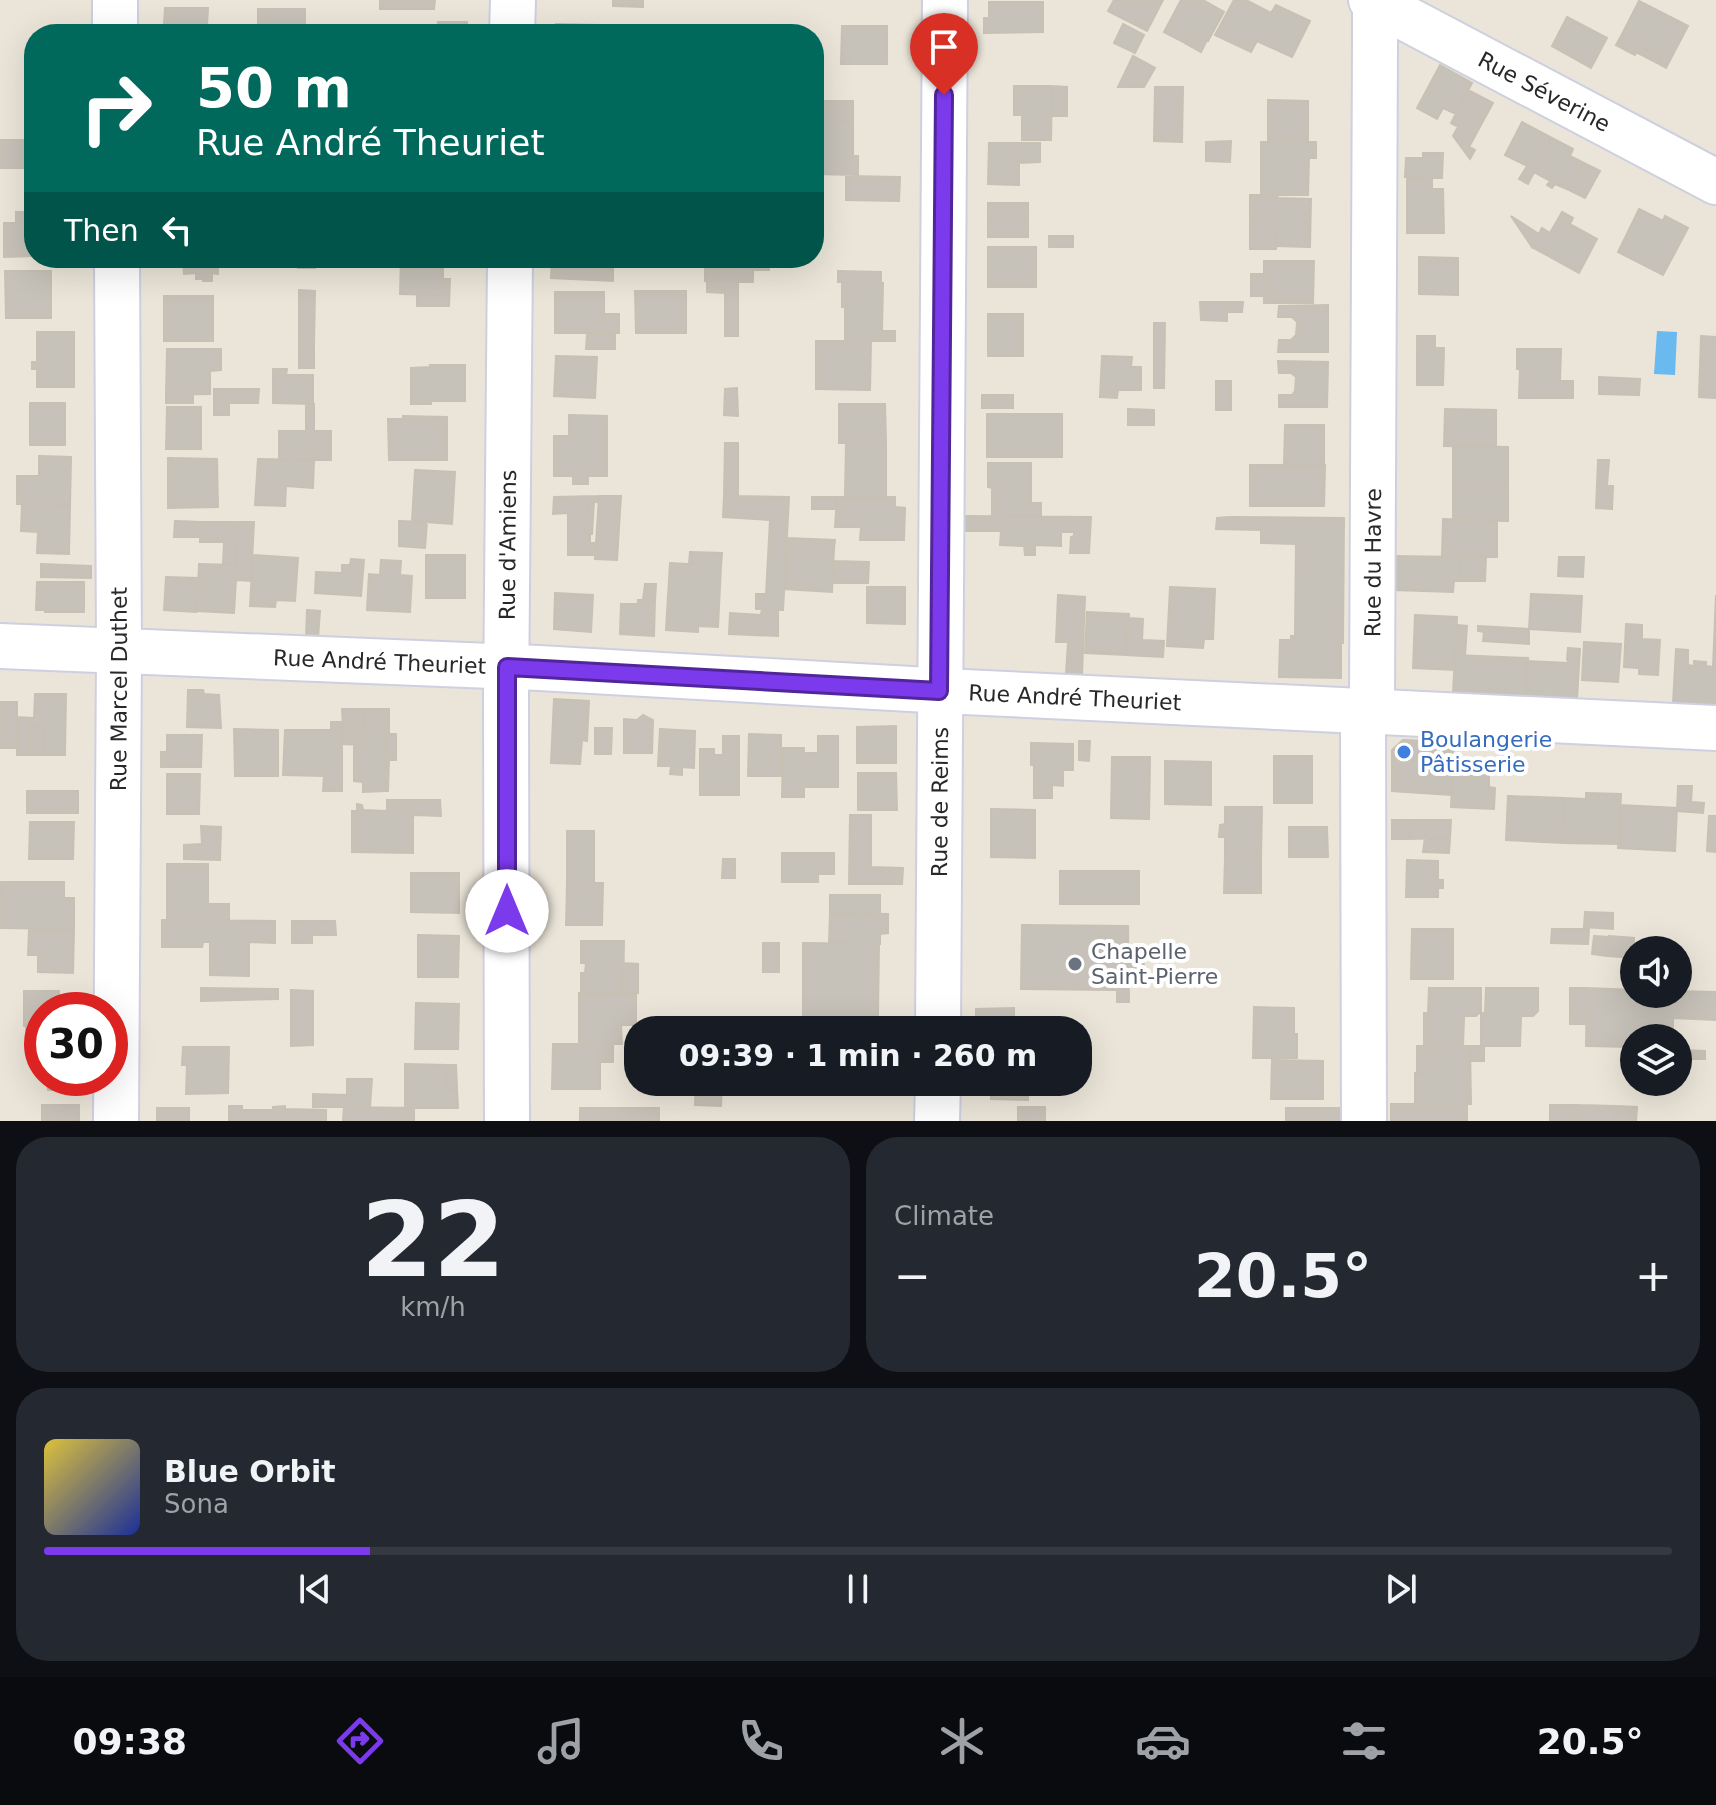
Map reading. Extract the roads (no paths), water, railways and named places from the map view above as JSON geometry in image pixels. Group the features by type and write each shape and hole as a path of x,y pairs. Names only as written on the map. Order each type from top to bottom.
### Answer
{"street":[{"path":"115,0 115,24"},
{"path":"512,24 513,0"},
{"name":"Rue de Reims","path":"938,1016 945,0"},
{"name":"Rue Séverine","path":"1375,1 1716,182"},
{"name":"Rue du Havre","path":"1364,1121 1363,724 1372,701 1375,1"},
{"name":"Rue Marcel Duthet","path":"116,1121 119,652 117,268"},
{"name":"Rue d'Amiens","path":"507,1121 510,268"},
{"name":"Rue André Theuriet","path":"0,646 507,667 1716,728"},
{"path":"937,1121 938,1096"}],"water":[{"path":"1657,331 1677,332 1675,375 1654,374"}],"place":[{"name":"Boulangerie Pâtisserie","path":"1404,752"},
{"name":"Chapelle Saint-Pierre","path":"1075,964"}]}
